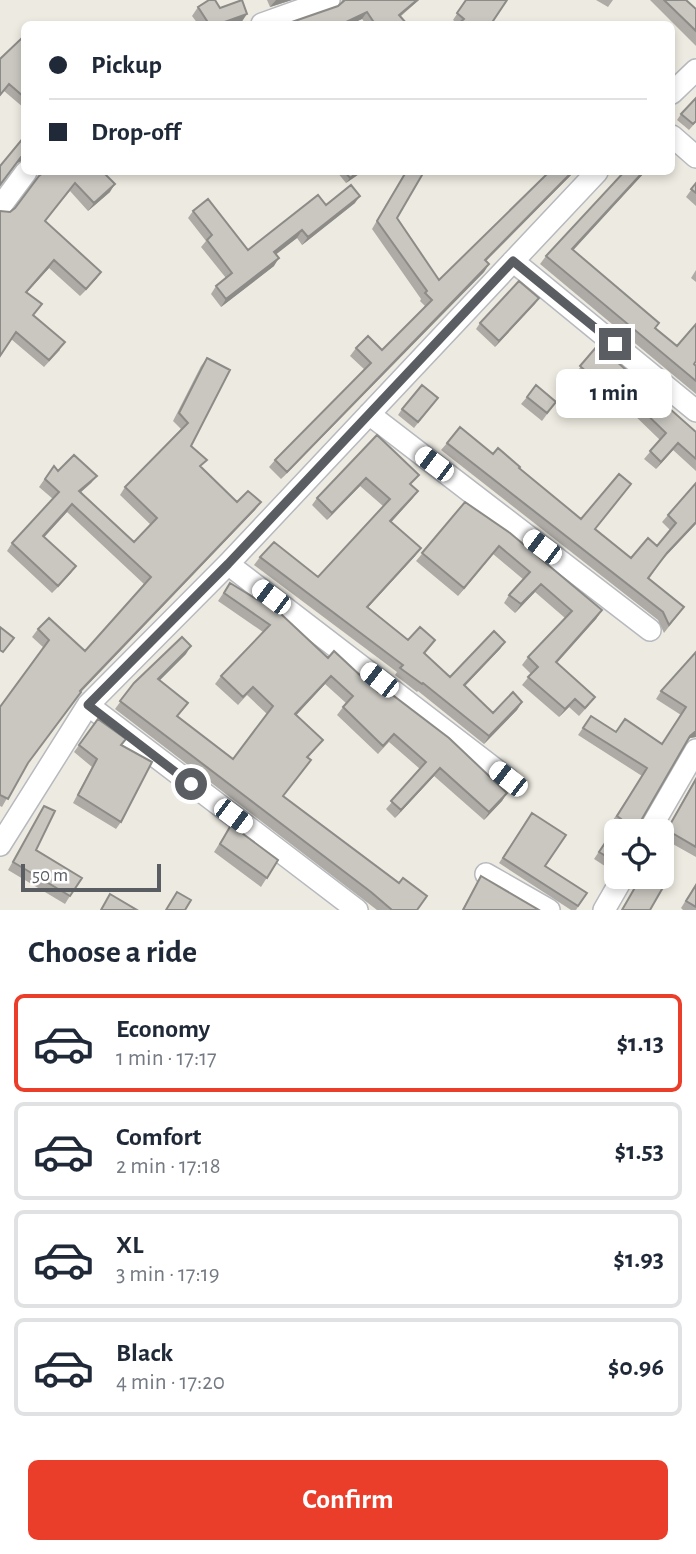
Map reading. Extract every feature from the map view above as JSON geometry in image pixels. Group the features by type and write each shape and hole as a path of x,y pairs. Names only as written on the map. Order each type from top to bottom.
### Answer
{"street":[{"path":"270,21 329,0"},
{"path":"675,90 696,70"},
{"path":"675,139 696,157"},
{"path":"0,207 24,175"},
{"path":"0,845 88,705 228,564 594,175"},
{"path":"513,261 696,411"},
{"path":"369,414 650,630"},
{"path":"228,564 508,779"},
{"path":"88,705 357,910"},
{"path":"656,819 696,750"},
{"path":"486,874 549,910"},
{"path":"604,910 617,889"}],"building":[{"path":"209,0 215,0 220,8 242,0 247,14 227,21 207,21 198,7"},
{"path":"345,0 417,0 399,15 404,21 373,21 367,12 348,21 295,21 338,6"},
{"path":"466,0 507,0 493,21 462,21 464,19 457,13"},
{"path":"664,0 686,0 696,9 696,31"},
{"path":"21,39 21,94 9,84 0,95 0,59"},
{"path":"696,98 696,121 693,124 681,114"},
{"path":"21,141 21,157 0,185 0,166"},
{"path":"106,175 115,184 94,203 75,183 45,221 101,272 86,289 54,260 26,292 42,304 33,315 65,342 49,360 16,332 0,356 0,211 10,212 15,208 39,176"},
{"path":"404,175 422,175 397,218 439,280 546,175 569,175 485,260 489,264 287,472 275,460 371,363 356,348 368,336 382,350 432,300 377,221"},
{"path":"621,175 640,175 572,249 659,323 655,328 677,346 696,324 696,381 546,256"},
{"path":"351,185 360,196 308,237 302,230 274,252 279,258 226,299 216,286 232,273 207,240 212,235 193,211 208,199 248,250 318,195 326,205"},
{"path":"519,281 539,298 499,341 480,323"},
{"path":"598,345 696,432 696,459 678,443 661,462 650,451 666,433 606,375 599,383 580,366"},
{"path":"207,358 230,370 191,446 207,460 200,466 237,502 248,491 261,502 80,691 28,763 8,799 0,795 0,707 49,640 38,629 49,618 85,651 151,577 72,504 43,536 76,566 58,586 12,543 59,492 45,479 54,466 58,471 74,455 97,476 79,491 134,542 157,518 125,487 188,423 179,413"},
{"path":"422,385 438,398 418,422 402,409"},
{"path":"536,385 556,402 547,413 527,397"},
{"path":"460,427 493,454 498,448 581,519 619,474 631,484 595,529 631,558 648,538 657,546 676,523 668,515 696,483 696,522 648,578 684,607 669,625 663,612 447,443"},
{"path":"377,435 419,475 410,484 418,491 390,521 421,548 367,607 408,640 420,627 435,640 424,653 450,677 494,631 505,642 464,685 493,713 513,692 522,702 489,736 400,668 403,665 260,557 274,542 318,577 390,499 366,478 332,513 317,498"},
{"path":"465,502 510,533 602,610 556,662 595,697 585,708 575,699 565,709 528,677 538,667 528,657 572,611 541,584 521,604 509,595 530,572 499,546 464,588 422,553"},
{"path":"230,583 281,614 328,658 334,651 378,692 382,687 449,738 507,793 489,812 440,768 401,810 391,801 426,762 394,734 383,746 343,707 353,696 331,676 295,714 323,740 307,757 311,760 283,796 399,883 403,878 427,896 417,910 392,910 120,701 134,683 182,637 191,646 158,679 188,703 177,716 233,759 273,706 253,687 243,697 221,676 270,625 224,593"},
{"path":"0,627 14,638 3,652 0,650"},
{"path":"696,652 696,731 690,736 642,819 621,819 617,816 647,768 583,728 591,716 616,732 625,719 662,744 686,707 661,691"},
{"path":"98,719 126,739 121,745 152,762 121,822 78,795 97,759 79,745"},
{"path":"696,779 696,847 674,834 673,819"},
{"path":"44,806 55,811 36,850 82,878 70,896 13,862"},
{"path":"532,813 566,835 545,866 587,893 578,906 503,858"},
{"path":"231,825 278,860 267,878 220,844"},
{"path":"481,876 539,910 463,910"},
{"path":"696,885 696,907 686,901"},
{"path":"634,889 662,889 650,910 622,910"},
{"path":"177,892 191,900 185,910 166,910"},
{"path":"110,894 137,910 101,910"}],"route":[{"path":"191,784 88,705 228,564 513,261 615,344"}]}
